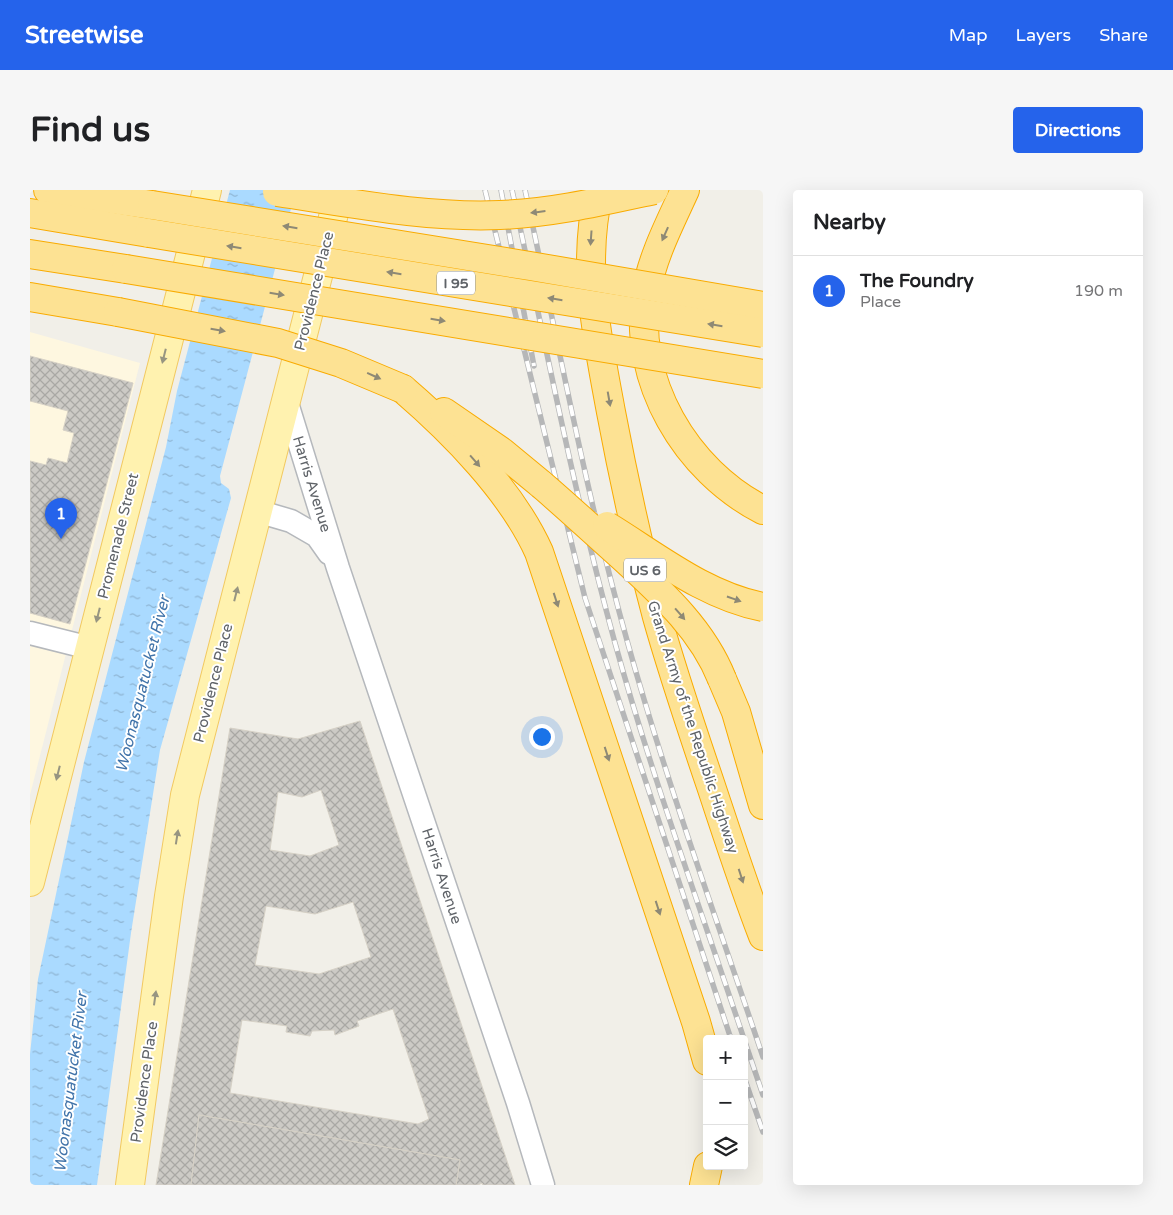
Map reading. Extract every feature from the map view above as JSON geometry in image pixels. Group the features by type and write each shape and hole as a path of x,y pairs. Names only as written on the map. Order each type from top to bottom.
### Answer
{"highway":[{"path":"48,190 530,266 763,306"},
{"path":"270,191 395,190"},
{"name":"Grand Army of the Republic Highway","path":"599,190 592,232 590,270 593,300 611,413 632,517 675,679 746,891 763,936"},
{"path":"270,191 400,211 479,215 516,214 566,208 654,190"},
{"path":"685,190 654,262 646,295 644,330 650,367 656,387 674,426 697,459 727,487 763,510"},
{"name":"I 95","path":"30,213 763,333"},
{"path":"30,254 763,374"},
{"path":"30,297 278,343 341,363 403,389 474,432 542,485 658,590 699,637 720,673 728,692 762,801"},
{"path":"616,349 763,381"},
{"path":"403,389 441,424 489,477 524,524 537,547 546,569 703,1047"},
{"path":"542,485 700,584 734,599 763,606"},
{"path":"704,1185 707,1170"}],"main road":[{"name":"Promenade Street","path":"30,882 207,190"},
{"name":"Providence Place","path":"130,1185 182,812 193,762 340,190"}],"street":[{"name":"Harris Avenue","path":"286,400 338,568 518,1103 543,1185"},
{"name":"Harris Avenue","path":"257,511 291,520 317,536 338,568"},
{"path":"30,633 90,648"}],"shaded area":[{"path":"30,332 140,363 30,795"}],"water":[{"name":"Woonasquatucket River","path":"230,190 296,190 220,476 221,483 229,489 231,498 160,750 131,933 97,1185 30,1185 30,1054 38,979 84,762 166,447 177,391"}],"building":[{"path":"30,356 133,383 70,624 30,613 30,461 46,465 48,458 67,463 74,433 63,430 68,411 30,401"},
{"path":"360,721 515,1185 483,1185 482,1183 478,1185 456,1185 460,1160 199,1115 191,1185 156,1185 230,728 298,739","holes":["321,790 339,845 310,856 270,850 278,792 302,797","353,902 371,957 319,974 255,965 266,906 315,914","393,1009 429,1119 418,1124 230,1093 242,1020 287,1026 286,1032 310,1036 312,1031 334,1030 335,1035 359,1026 357,1021"]},
{"path":"199,1115 460,1160 456,1185 191,1185"}],"railway":[{"path":"485,190 585,598 730,1035"},
{"path":"501,190 534,366"},
{"path":"512,190 560,417 586,531 615,643 660,792 743,1035"},
{"path":"525,190 573,418 628,644 676,800 763,1057"},
{"path":"748,1051 763,1095"},
{"path":"745,1080 763,1132"}],"place":[{"name":"The Foundry","path":"61,539"}]}
